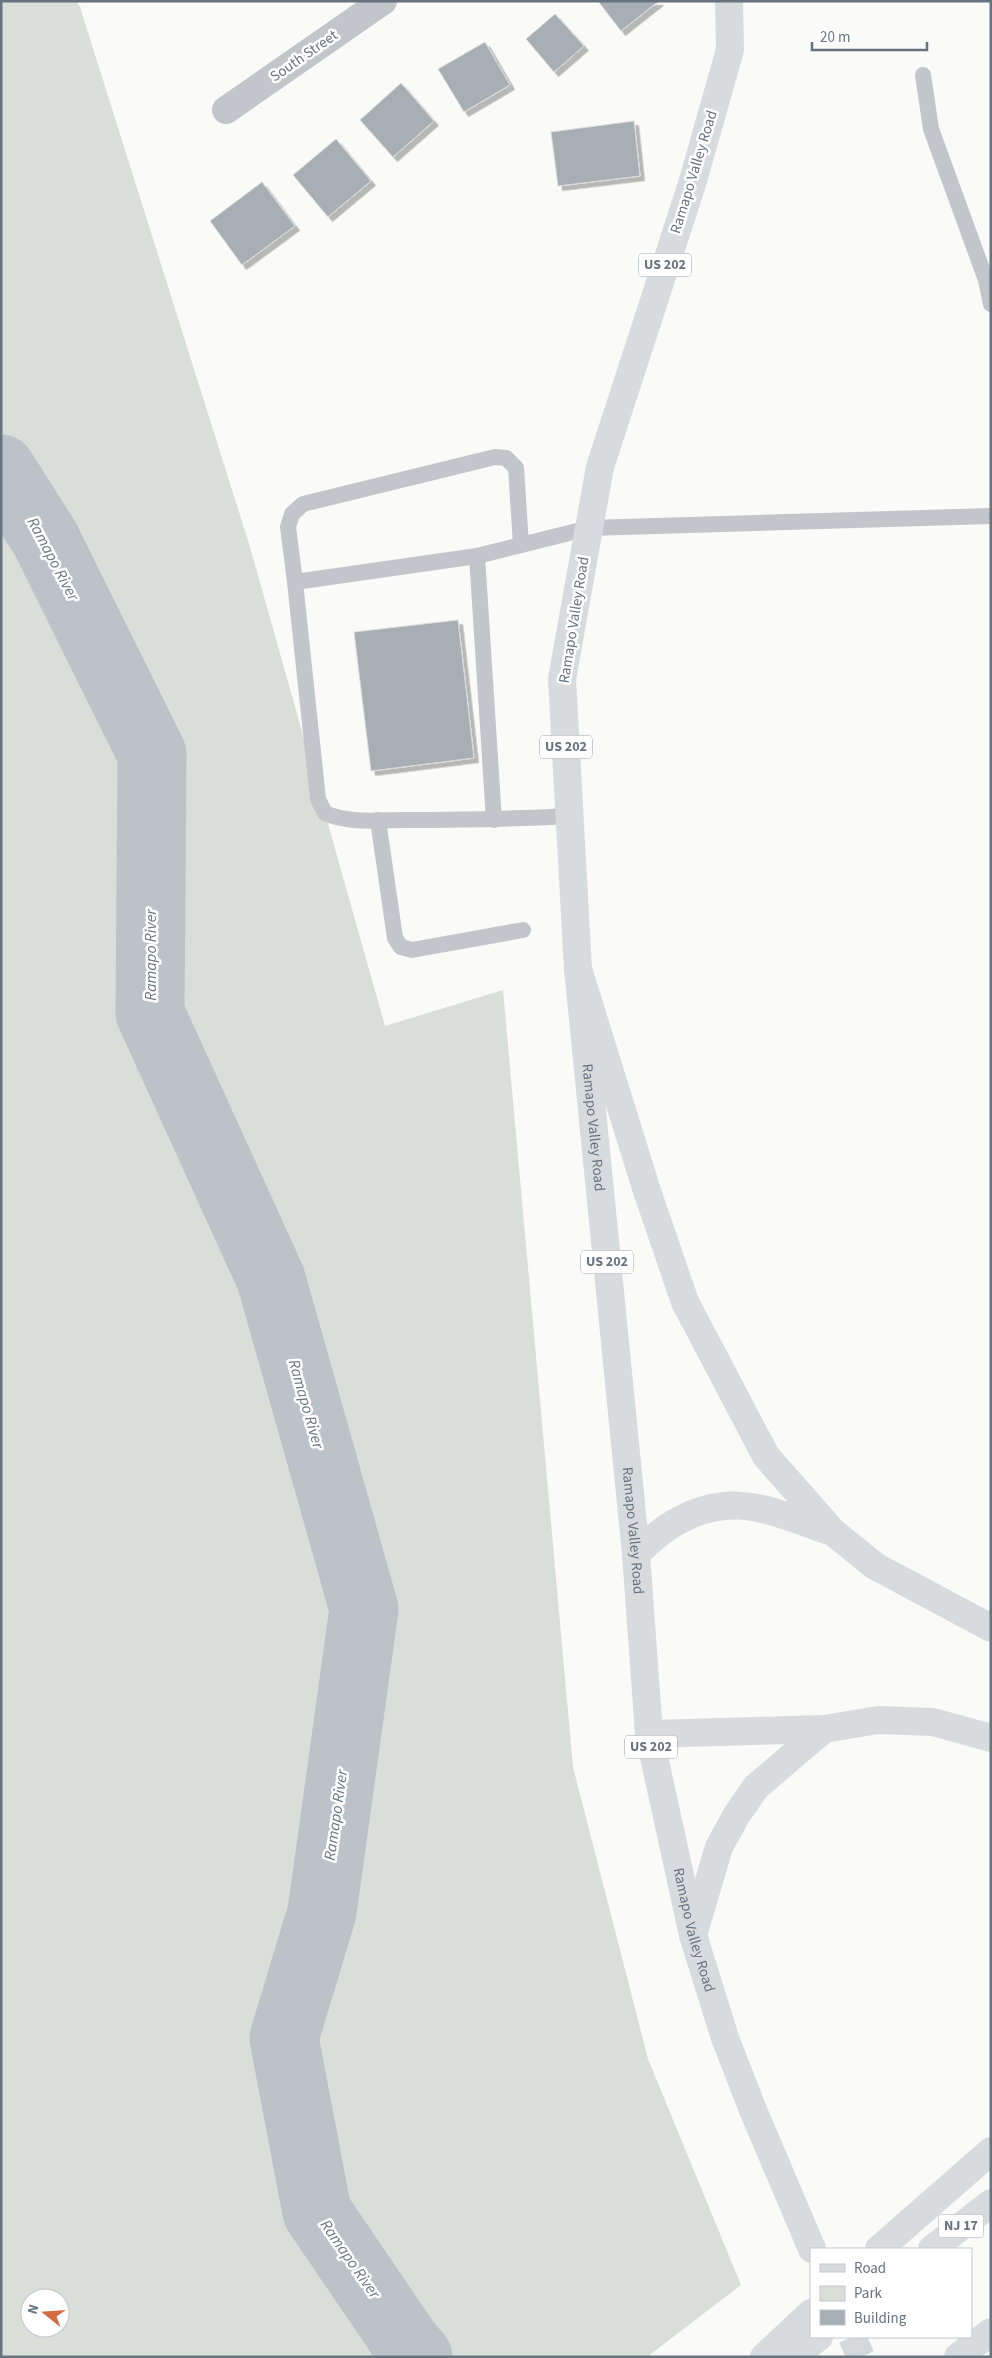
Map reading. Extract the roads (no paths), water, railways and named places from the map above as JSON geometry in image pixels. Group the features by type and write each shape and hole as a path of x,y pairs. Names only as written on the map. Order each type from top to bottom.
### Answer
{"main road":[{"name":"Ramapo Valley Road","path":"729,1 730,50 692,184 600,467 562,678 578,969 636,1554 649,1734 693,1935 729,2047 752,2110 812,2248"},
{"path":"578,969 647,1191 685,1302 766,1456 834,1532 875,1566 991,1628"},
{"path":"636,1554 674,1523 695,1512 728,1504 759,1507 834,1532"},
{"path":"649,1734 824,1729 878,1720 933,1722 991,1738"},
{"path":"693,1935 719,1847 736,1816 756,1786 824,1729"},
{"path":"880,2248 991,2151"},
{"name":"NJ 17","path":"933,2248 991,2203"},
{"path":"764,2357 810,2314"},
{"path":"958,2357 991,2332"},
{"path":"793,2357 818,2338"}],"street":[{"name":"South Street","path":"226,110 383,1"}],"lane":[{"path":"922,75 932,129 986,280 991,304"},
{"path":"521,545 516,468 506,458 495,457 303,504 292,514 288,528 318,799 325,813 337,818 494,820 570,816"},
{"path":"295,582 477,556 589,528 991,516"},
{"path":"477,556 494,820"},
{"path":"378,820 395,938 401,947 412,950 523,930"}],"waterway":[{"name":"Ramapo River","path":"1,469 46,540 152,754 150,1013 271,1279 364,1609 322,1912 284,2038 317,2212 406,2343 418,2357"}],"tunnel":[{"path":"852,2338 861,2357"}]}
